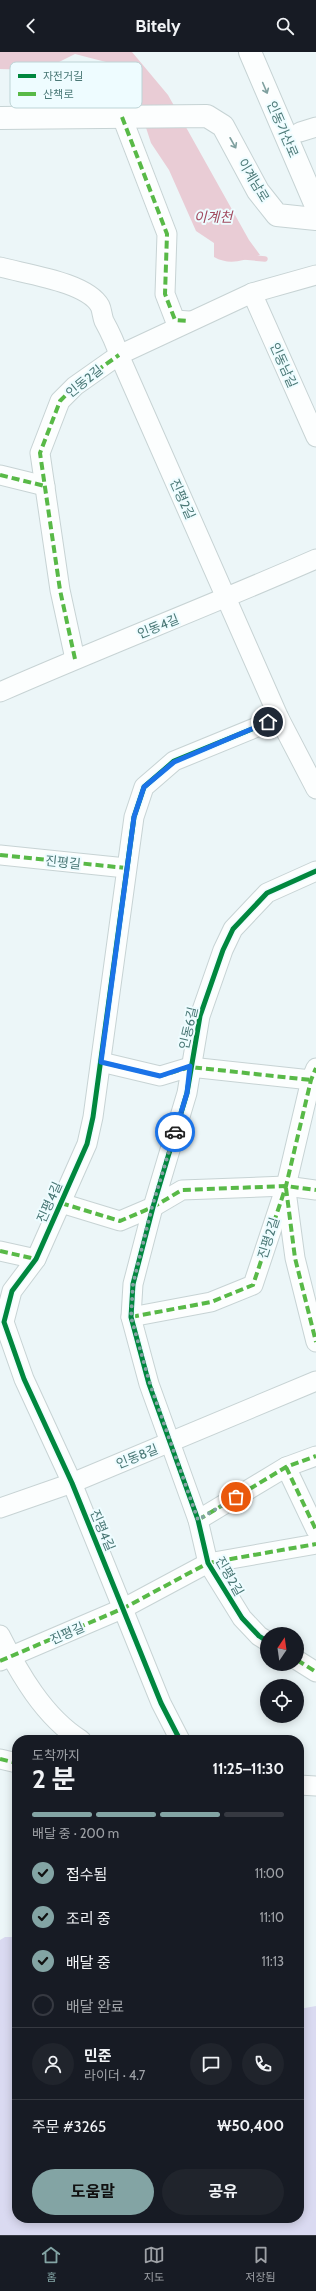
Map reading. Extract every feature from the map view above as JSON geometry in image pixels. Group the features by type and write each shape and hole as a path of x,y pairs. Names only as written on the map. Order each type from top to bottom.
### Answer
{"street":[{"name":"인동가산로","path":"250,52 316,206"},
{"name":"인동가산로","path":"266,52 308,129 316,168"},
{"name":"이계남로","path":"122,117 207,116 223,126 258,191 277,215 316,219"},
{"path":"0,118 122,117 167,234 165,294 175,320 189,321"},
{"name":"진평2길","path":"0,267 65,284 86,293 100,306 103,320 111,332 119,354 228,598 279,718 316,789"},
{"name":"인동2길","path":"75,659 60,590 40,453 60,401 75,386 119,354 252,293 316,275"},
{"name":"인동남길","path":"252,293 316,438"},
{"path":"0,475 45,486"},
{"name":"인동4길","path":"0,692 75,659 228,598 316,559"},
{"name":"진평4길","path":"177,1735 161,1703 124,1608 72,1483 24,1379 4,1322 12,1291 36,1259 87,1144 101,1062 134,817 144,787 174,762 279,718"},
{"name":"진평길","path":"0,855 126,868"},
{"name":"인동6길","path":"169,1442 150,1384 131,1317 133,1284 152,1207 187,1093 190,1066 200,1016 223,950 233,929 268,893 316,871"},
{"name":"인동6길","path":"101,1062 160,1076 190,1066 314,1074"},
{"name":"진평2길","path":"131,1317 211,1302 253,1285 286,1186 314,1074"},
{"path":"61,1203 120,1221 152,1207 182,1190 286,1186 316,1190"},
{"path":"286,1186 295,1258 316,1342"},
{"path":"0,1251 36,1259"},
{"name":"인동8길","path":"0,1508 72,1483 316,1382"},
{"name":"진평2길","path":"169,1442 198,1520 208,1563 242,1618 260,1637"},
{"path":"198,1520 286,1467 316,1456"},
{"path":"286,1467 316,1530"},
{"name":"진평2길","path":"208,1563 316,1544"},
{"path":"124,1608 208,1563"},
{"name":"진평길","path":"6,1659 124,1608"},
{"path":"0,1635 6,1659 43,1705 76,1735"},
{"path":"304,1664 316,1672"},
{"path":"0,1759 12,1762"},
{"path":"304,1785 316,1786"}],"shaded area":[{"path":"5,1937 12,1937 12,2223 304,2223 304,2008 316,2006 316,2235 0,2235 0,1940"}],"water":[{"name":"이계천","path":"0,52 132,52 140,62 106,62 75,54 59,62 10,62 10,69 0,69"},
{"name":"이계천","path":"142,64 168,95 249,240 260,255 231,262 214,257 214,243 196,231 169,170 151,143 140,108 142,108"}],"waterway":[{"name":"이계천","path":"245,257 265,259"}],"marked path":[{"path":"122,117 167,234 165,294 175,320 189,321"},
{"path":"75,659 60,590 40,453 60,401 75,386 119,355"},
{"path":"0,475 45,486"},
{"path":"0,855 126,868"},
{"path":"101,1062 160,1076 190,1067 311,1080"},
{"path":"131,1317 211,1302 253,1285 286,1186 311,1080 316,1068"},
{"path":"61,1203 120,1221 153,1207 182,1190 286,1186 316,1190"},
{"path":"286,1188 295,1258 316,1342"},
{"path":"0,1251 36,1259"},
{"path":"198,1520 286,1467 316,1456"},
{"path":"286,1467 316,1530"},
{"path":"0,1661 124,1608 208,1563 316,1544"},
{"path":"304,1664 316,1672"},
{"path":"0,1759 12,1762"}],"cycle path":[{"path":"177,1735 161,1703 72,1483 24,1379 4,1322 12,1291 36,1259 87,1144 93,1117 134,817 144,787 174,761 279,718"},
{"path":"260,1637 242,1618 208,1563 198,1520 149,1384 131,1317 133,1284 153,1207 187,1093 200,1016 223,950 233,929 267,893 316,871"}],"way so far":[{"path":"175,1132 152,1207 133,1284 131,1317 150,1384 169,1442 198,1520 236,1497"}],"route":[{"path":"175,1132 187,1093 190,1066 160,1076 101,1062 134,817 144,787 174,762 268,722"}]}
